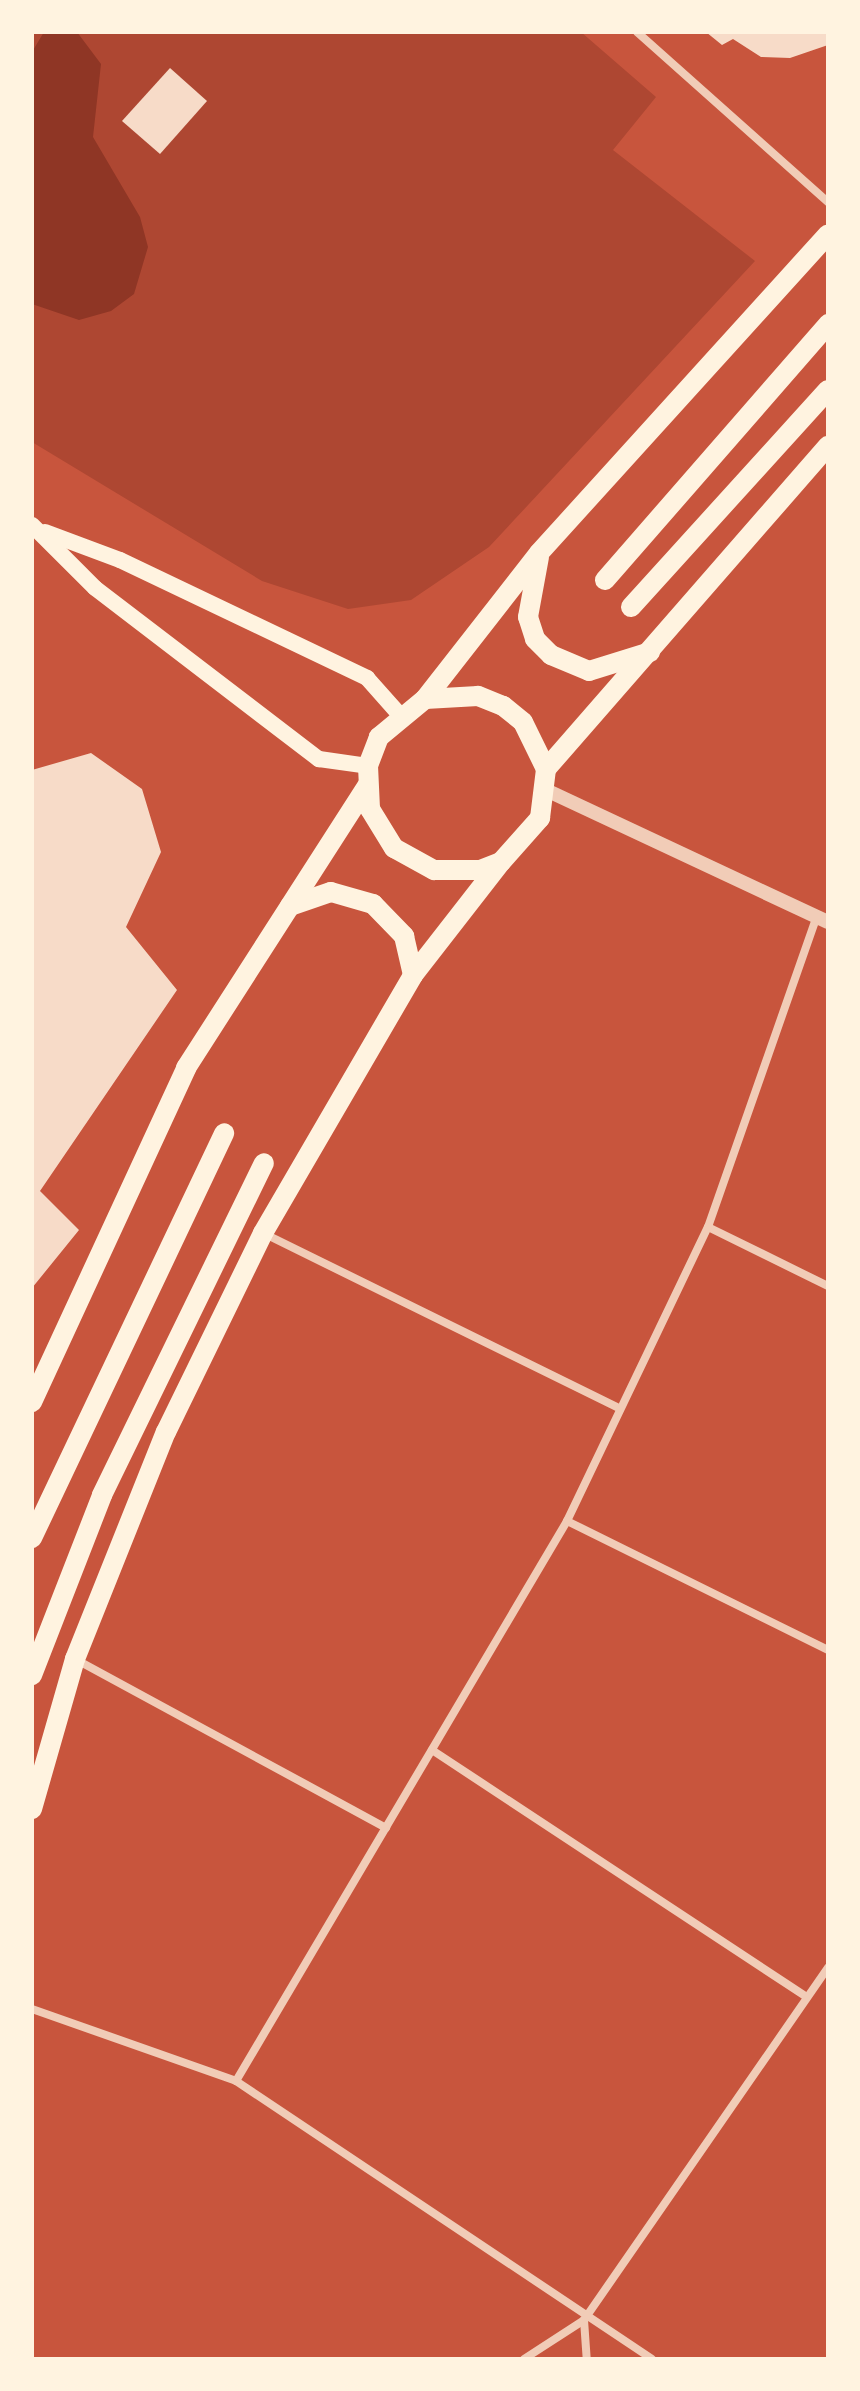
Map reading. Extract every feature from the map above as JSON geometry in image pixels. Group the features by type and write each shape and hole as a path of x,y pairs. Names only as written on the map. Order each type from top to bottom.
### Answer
{"main road":[{"path":"32,1402 186,1068 290,906 368,776 399,714 425,699 539,553 828,234"},
{"path":"605,580 828,324"},
{"path":"631,607 828,390"},
{"path":"546,780 828,446"},
{"path":"36,527 120,560 367,678 399,714"},
{"path":"36,527 95,588 319,759 368,776"},
{"path":"539,553 528,617 535,639 551,655 589,671 654,651"},
{"path":"32,1809 75,1659 166,1432 263,1233 413,975 501,862 540,818 546,780 531,733 503,706 478,696 425,699"},
{"path":"368,776 379,830 413,861 456,873 501,862"},
{"path":"290,906 331,892 373,904 404,936 413,975"},
{"path":"32,1538 224,1133"},
{"path":"32,1675 102,1495 264,1163"}],"street":[{"path":"637,32 828,202"},
{"path":"236,2081 567,1521 617,1407 708,1227 822,920 546,780"},
{"path":"708,1227 828,1286"},
{"path":"263,1233 617,1407"},
{"path":"567,1521 828,1650"},
{"path":"75,1659 386,1828"},
{"path":"432,1750 804,1995"},
{"path":"524,2359 584,2320 804,1995 828,1967"},
{"path":"32,2009 236,2081 584,2320 652,2359"},
{"path":"584,2320 587,2359"}],"shaded area":[{"path":"32,32 581,32 656,97 613,150 755,261 489,547 411,600 348,609 262,581 32,442"},
{"path":"44,32 77,32 101,64 93,137 140,217 148,247 134,294 111,311 79,320 32,304 32,52"}],"building":[{"path":"706,32 828,32 828,45 790,58 761,57 733,39 722,45"},
{"path":"170,68 207,101 160,154 122,121"},
{"path":"91,753 142,789 161,852 126,927 177,990 40,1191 79,1230 32,1288 32,770"}]}
